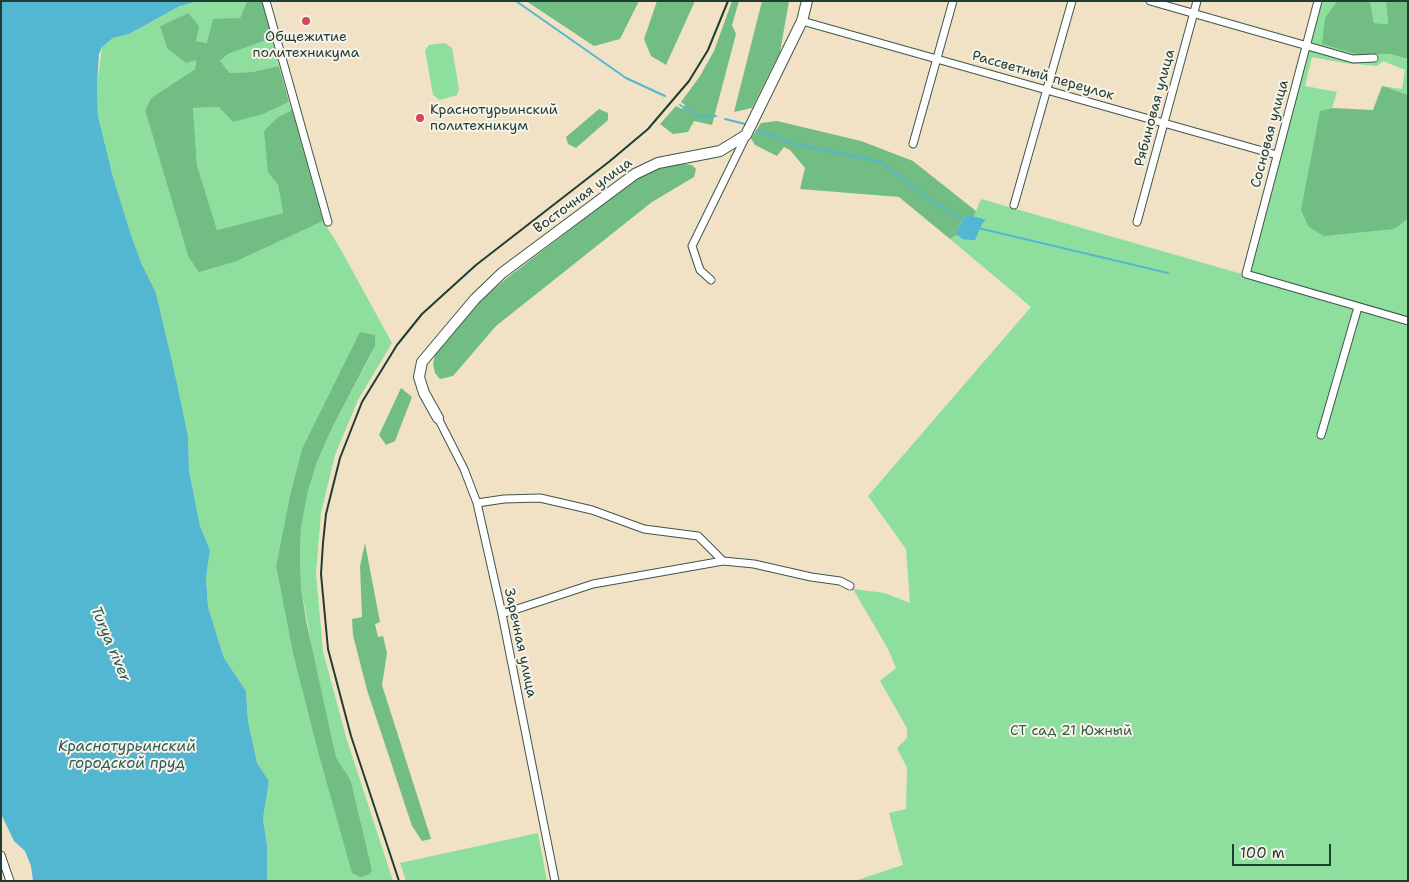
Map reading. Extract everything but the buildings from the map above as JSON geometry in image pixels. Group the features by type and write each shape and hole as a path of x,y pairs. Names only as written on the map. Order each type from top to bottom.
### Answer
{"street":[{"path":"266,1 328,222"},
{"path":"711,280 700,270 692,246 802,21 807,1"},
{"path":"913,144 953,1"},
{"path":"1014,205 1072,1"},
{"path":"1150,1 1353,59 1374,58"},
{"name":"Рябиновая улица","path":"1137,222 1197,1"},
{"name":"Сосновая улица","path":"1318,1 1246,274 1358,307"},
{"name":"Рассветный переулок","path":"802,21 1277,155"},
{"name":"Восточная улица","path":"438,418 424,393 419,377 422,362 475,299 502,273 635,174 658,163 720,151 746,135"},
{"path":"1321,435 1358,307 1408,321"},
{"name":"Заречная улица","path":"438,418 464,469 477,504 502,614 555,881"},
{"path":"477,504 504,499 540,498 592,510 644,529 698,536 723,561"},
{"path":"502,614 593,584 723,561 754,564 840,581 850,586"},
{"path":"1,855 10,881"}],"green space":[{"path":"199,1 247,1 240,18 208,43 195,41 188,13 160,26 196,59 195,69 151,98 145,110 188,256 237,261 323,221 340,248 392,343 358,400 335,455 321,513 316,573 323,651 346,737 393,881 267,881 267,845 263,819 269,781 257,763 248,721 246,691 224,658 208,607 206,578 210,550 200,526 189,470 188,436 175,374 156,293 142,266 131,235 113,177 98,116 97,85 102,47 113,38 129,34 180,6","holes":["375,347 332,428 317,462 308,491 301,528 301,587 313,653 336,757 351,781 372,870 370,874 317,748 293,654 276,566 290,495 302,449"]},
{"path":"247,1 262,1 272,38 228,54 220,61 230,73 252,72 279,66 289,102 263,114 233,122 219,107 193,108 197,165 217,230 283,213 278,185 268,172 264,131 278,117 292,110 323,221 237,261 199,272 188,256 145,110 151,98 195,69 196,60 186,63 167,48 160,26 188,13 199,26 196,41 207,43 213,19 240,18"},
{"path":"526,1 639,1 620,39 594,46"},
{"path":"657,1 695,1 666,65 651,56 644,39"},
{"path":"732,1 739,1 732,25 736,34 712,125 694,121 688,132 673,134 660,124 676,106 682,109 685,105 681,102 700,76 714,51"},
{"path":"762,1 789,1 780,52 752,108 734,112"},
{"name":"СТ сад 21 Южный","path":"1321,1 1337,1 1325,18 1356,54 1390,54 1408,59 1408,95 1403,96 1382,86 1402,89 1405,70 1383,61 1377,66 1344,63 1312,57 1305,86 1337,92 1332,108 1320,111 1393,229 1408,219 1408,881 854,881 903,865 889,813 906,809 907,768 897,748 907,738 907,728 880,681 896,668 888,649 853,589 885,593 910,603 906,549 868,496 1031,307 950,239 957,235 962,239 981,227 979,218 974,216 981,199 1242,274 1250,270"},
{"path":"1337,1 1370,1 1374,23 1388,24 1386,1 1408,1 1408,59 1390,54 1356,54 1322,44 1325,18"},
{"path":"1370,1 1386,1 1388,24 1374,23"},
{"path":"272,38 279,66 252,72 230,73 220,61 228,54"},
{"path":"445,43 452,48 459,89 457,95 440,100 433,95 425,50 429,45"},
{"path":"1382,86 1408,95 1408,219 1394,229 1324,236 1309,227 1301,210 1320,111 1332,108 1373,110"},
{"path":"289,102 292,110 278,117 268,172 278,185 283,213 217,230 197,165 193,108 219,107 263,114"},
{"path":"599,109 608,113 608,120 576,148 568,144 566,137"},
{"path":"777,121 861,141 913,161 976,211 974,216 966,216 957,230 957,235 950,239 899,197 800,189 805,168 790,150 784,147 777,156 755,145 751,138 761,123"},
{"path":"668,165 692,165 696,169 694,177 652,202 496,326 453,376 440,379 435,373 433,364 435,354 480,301 507,278 643,174"},
{"path":"360,332 375,335 375,346 332,428 317,462 308,491 301,528 300,551 301,587 306,620 336,757 351,781 372,870 370,874 360,877 352,873 317,748 293,654 276,566 290,495 302,449"},
{"path":"401,388 412,397 395,441 386,445 379,435"},
{"path":"365,543 380,622 375,624 378,637 383,636 387,653 382,685 431,839 422,841 412,826 367,690 353,635 352,619 362,617 360,566"},
{"path":"538,833 547,881 406,881 400,863"}],"water":[{"name":"Краснотурьинский городской пруд","path":"1,1 199,1 180,6 129,34 113,38 102,47 99,54 97,85 98,116 113,177 131,235 142,265 156,293 175,374 188,436 189,470 200,526 210,550 206,578 208,607 224,658 246,691 248,721 257,763 269,781 263,819 267,845 267,881 33,881 31,866 25,851 14,841 1,814"},
{"path":"970,215 986,220 982,224 975,240 962,239 957,235 957,230 966,216"}],"waterway":[{"path":"516,1 626,78 665,96"},
{"path":"680,105 700,117 716,116"},
{"path":"725,119 745,124"},
{"path":"758,130 791,143 881,162 933,202 965,221"},
{"path":"978,228 1168,273"}],"railway":[{"path":"399,881 351,736 328,649 321,574 326,514 340,458 362,402 397,345 422,314 476,265 610,161 648,129 689,81 708,50 728,1"}],"place":[{"name":"Общежитие политехникума","path":"306,21"},
{"name":"Краснотурьинский политехникум","path":"420,118"}],"water label":[{"name":"Turya river","path":"110,644"}]}
